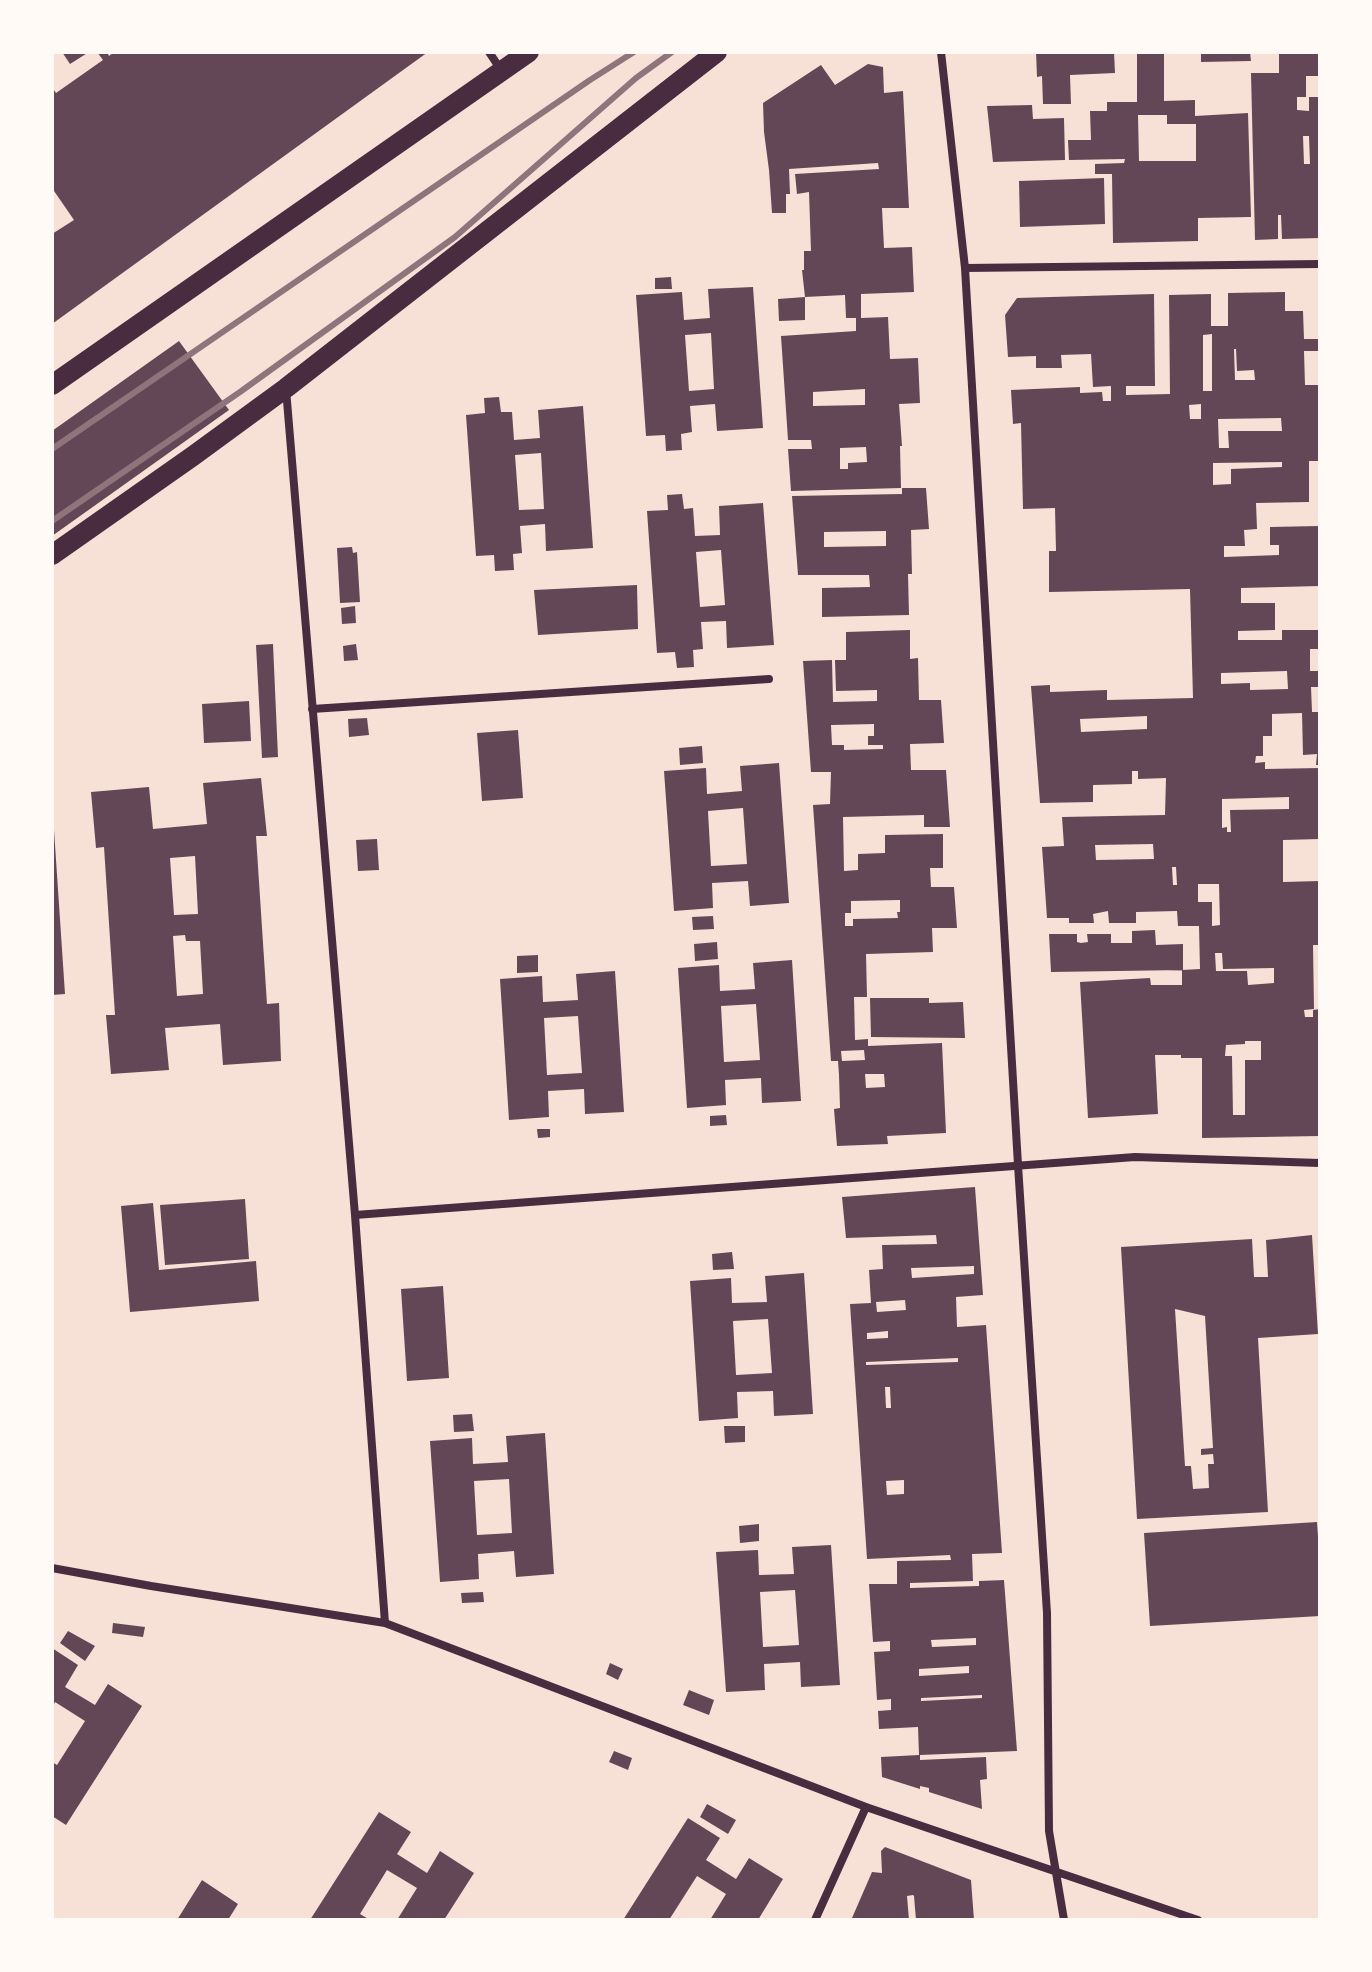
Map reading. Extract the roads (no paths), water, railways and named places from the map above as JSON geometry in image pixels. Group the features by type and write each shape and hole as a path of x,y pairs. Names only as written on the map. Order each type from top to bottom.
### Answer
{"main road":[{"path":"52,385 529,52"},
{"path":"52,555 286,388 717,52"}],"street":[{"path":"489,52 502,71"},
{"path":"941,52 965,268 1047,1613 1049,1831 1064,1920"},
{"path":"965,268 1320,264"},
{"path":"286,388 355,1215 385,1623"},
{"path":"312,709 769,679"},
{"path":"355,1215 1135,1157 1320,1163"},
{"path":"52,1568 385,1623 866,1807 1198,1920"},
{"path":"815,1920 866,1807"}],"railway":[{"path":"52,449 634,52"},
{"path":"52,521 240,392 455,237 636,78 672,52"}]}
